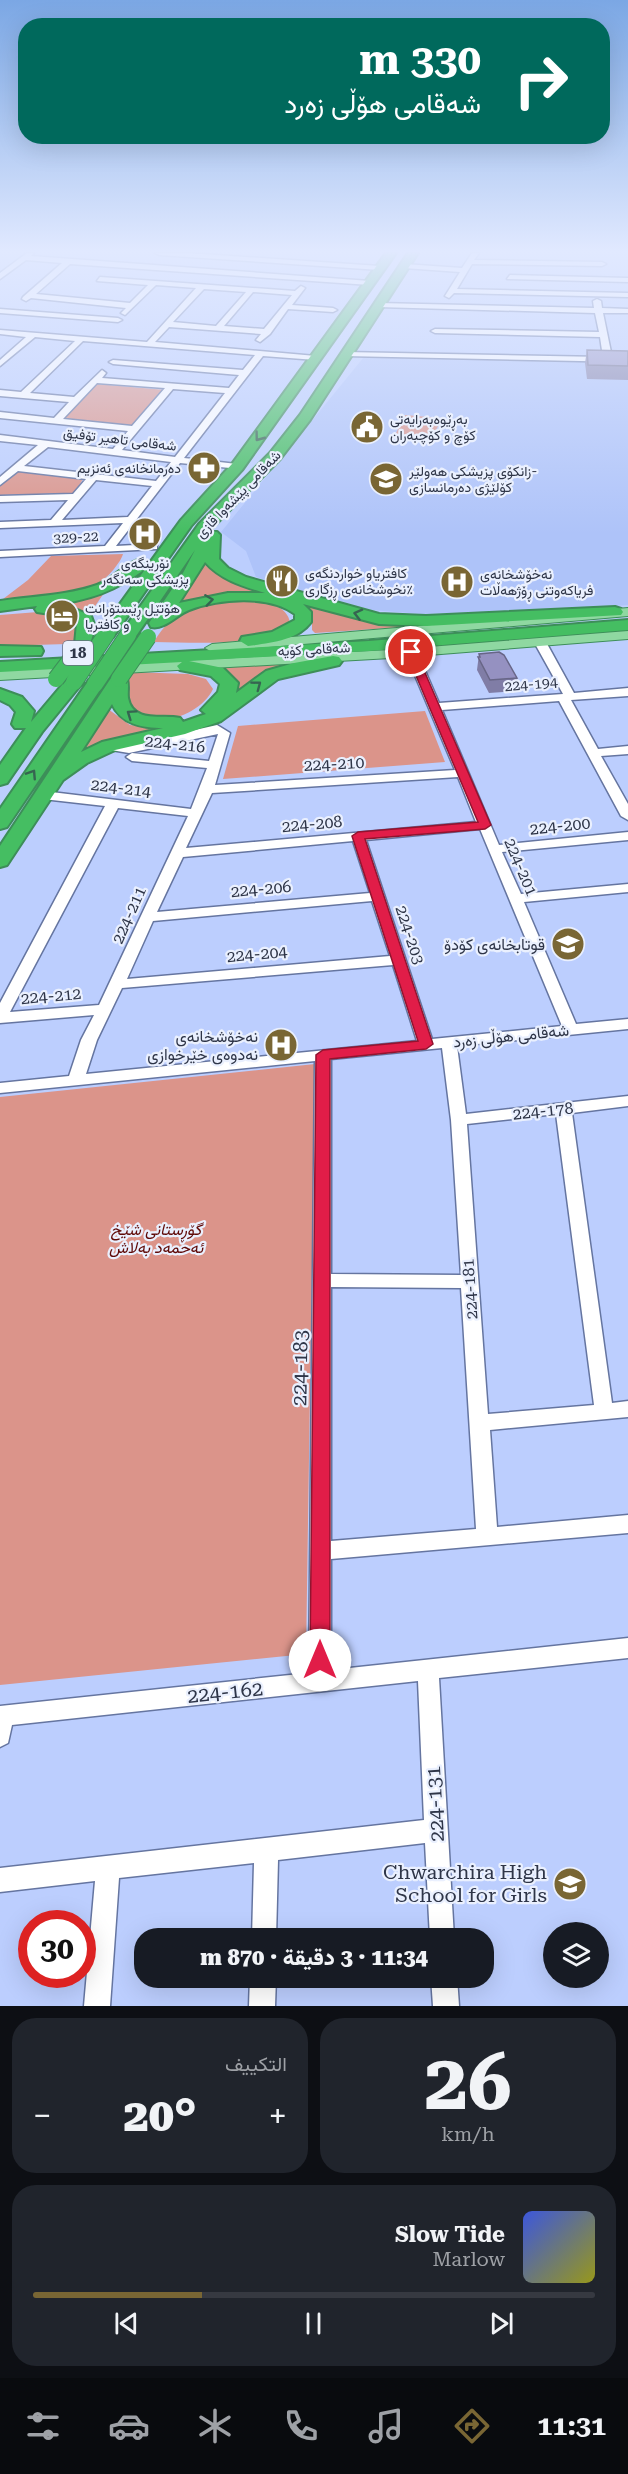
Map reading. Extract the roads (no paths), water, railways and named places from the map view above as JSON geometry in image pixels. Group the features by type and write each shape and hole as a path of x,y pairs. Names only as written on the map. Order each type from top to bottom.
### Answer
{"highway":[{"name":"شەقامی پێشەوا قازی","path":"0,779 65,681 106,633 209,494 237,467 316,358 322,347"},
{"name":"شەقامی پێشەوا قازی","path":"0,823 204,527 275,456 306,417 350,347"},
{"path":"276,414 289,418 306,417"},
{"path":"0,754 21,724 65,681 83,644 184,508 209,494"},
{"path":"154,647 212,535 233,509 232,498"},
{"path":"212,535 211,560 227,574 305,600 368,617 426,621 576,613 627,617"},
{"path":"0,606 65,598 97,591 120,582 141,564"},
{"path":"0,861 119,679 154,647 174,610 188,604 212,599 241,597 284,601 300,608 304,615 303,622 297,628 275,637 180,649"},
{"path":"0,612 34,609 67,611 86,623 83,644"},
{"name":"شەقامی کۆیە","path":"0,658 154,647 369,646 627,617"},
{"name":"شەقامی کۆیە","path":"0,667 154,647 212,648 357,640 627,617"},
{"path":"119,679 119,700 124,711 137,719 150,722 176,722 198,716 216,705 229,690 227,679 154,647"},
{"path":"0,651 66,654"},
{"path":"54,777 80,759 109,746 207,721 229,708 263,680 282,671 324,662 391,654"},
{"path":"0,694 16,701 25,711 21,724"}],"main road":[{"name":"شەقامی کۆیە","path":"154,647 391,654 628,635"},
{"path":"0,675 154,647"}],"street":[{"path":"0,364 20,347"},
{"path":"23,395 73,347"},
{"path":"119,347 123,352 245,373"},
{"path":"56,421 123,352 141,347"},
{"path":"180,347 316,358"},
{"path":"108,549 245,373 259,347"},
{"path":"345,354 371,347"},
{"path":"496,347 532,358 628,360"},
{"path":"531,347 532,358"},
{"path":"606,347 608,360"},
{"path":"95,380 231,391"},
{"path":"115,452 171,386"},
{"path":"0,393 76,400"},
{"path":"0,415 134,429"},
{"name":"شەقامی تاهیر تۆفیق","path":"0,438 237,467"},
{"path":"0,482 45,444"},
{"path":"15,468 158,484"},
{"path":"54,523 93,477"},
{"path":"0,499 75,497"},
{"path":"0,525 130,520"},
{"name":"329-22","path":"0,554 153,547"},
{"path":"540,642 594,753 626,809"},
{"name":"224-201","path":"411,652 571,1030"},
{"name":"224-194","path":"436,707 628,692"},
{"name":"224-211","path":"76,1080 84,1053 207,789 224,733 217,729 129,749 109,746"},
{"path":"594,753 628,750"},
{"name":"224-216","path":"132,757 215,765"},
{"name":"224-210","path":"207,789 463,773"},
{"name":"224-214","path":"43,795 196,813"},
{"path":"0,1018 113,804"},
{"name":"224-208","path":"177,853 485,825"},
{"name":"224-203","path":"358,836 426,1044"},
{"name":"224-200","path":"495,849 628,836"},
{"path":"517,899 628,888"},
{"name":"224-206","path":"147,917 378,896"},
{"name":"224-204","path":"117,984 399,960"},
{"name":"224-212","path":"0,1018 105,1009"},
{"name":"شەقامی هۆڵی زەرد","path":"0,1088 628,1024"},
{"name":"224-181","path":"449,1042 459,1120 487,1537"},
{"name":"224-183","path":"320,1681 323,1055"},
{"name":"224-178","path":"459,1120 628,1101"},
{"path":"563,1108 604,1411"},
{"path":"323,1280 469,1282"},
{"path":"478,1423 628,1409"},
{"path":"320,1551 628,1524"},
{"name":"224-162","path":"1,1723 320,1681 628,1648"},
{"name":"224-131","path":"428,1670 441,1928"},
{"path":"0,1880 436,1830"},
{"path":"264,1928 266,1850"},
{"path":"97,2006 108,1868"},
{"path":"262,2006 263,1988"},
{"path":"445,1988 446,2006"}],"place":[{"name":"بەڕێوەبەرایەتی کۆچ و کۆچبەران","path":"367,427"},
{"name":"دەرمانخانەی ئەنزیم","path":"204,468"},
{"name":"زانکۆی پزیشکی هەولێر- کۆلێژی دەرمانسازی","path":"386,479"},
{"name":"نۆرینگەی پزیشکی سەنگەر","path":"145,534"},
{"name":"كافتریاو خواردنگەی نخوشخانەی ڕزگاری٪","path":"282,581"},
{"name":"نەخۆشخانەی فریاکەوتنی ڕۆژهەڵات","path":"457,582"},
{"name":"هۆتێل ڕێستۆرانت و کافتریا","path":"62,616"},
{"name":"قوتابخانەی کۆدۆ","path":"568,944"},
{"name":"نەخۆشخانەی نەدوەی خێرخوازی","path":"281,1045"},
{"name":"Chwarchira High School for Girls","path":"570,1884"}],"park label":[{"name":"گۆڕستانی شێخ ئەحمەد بەلاش","path":"156,1238"}]}
